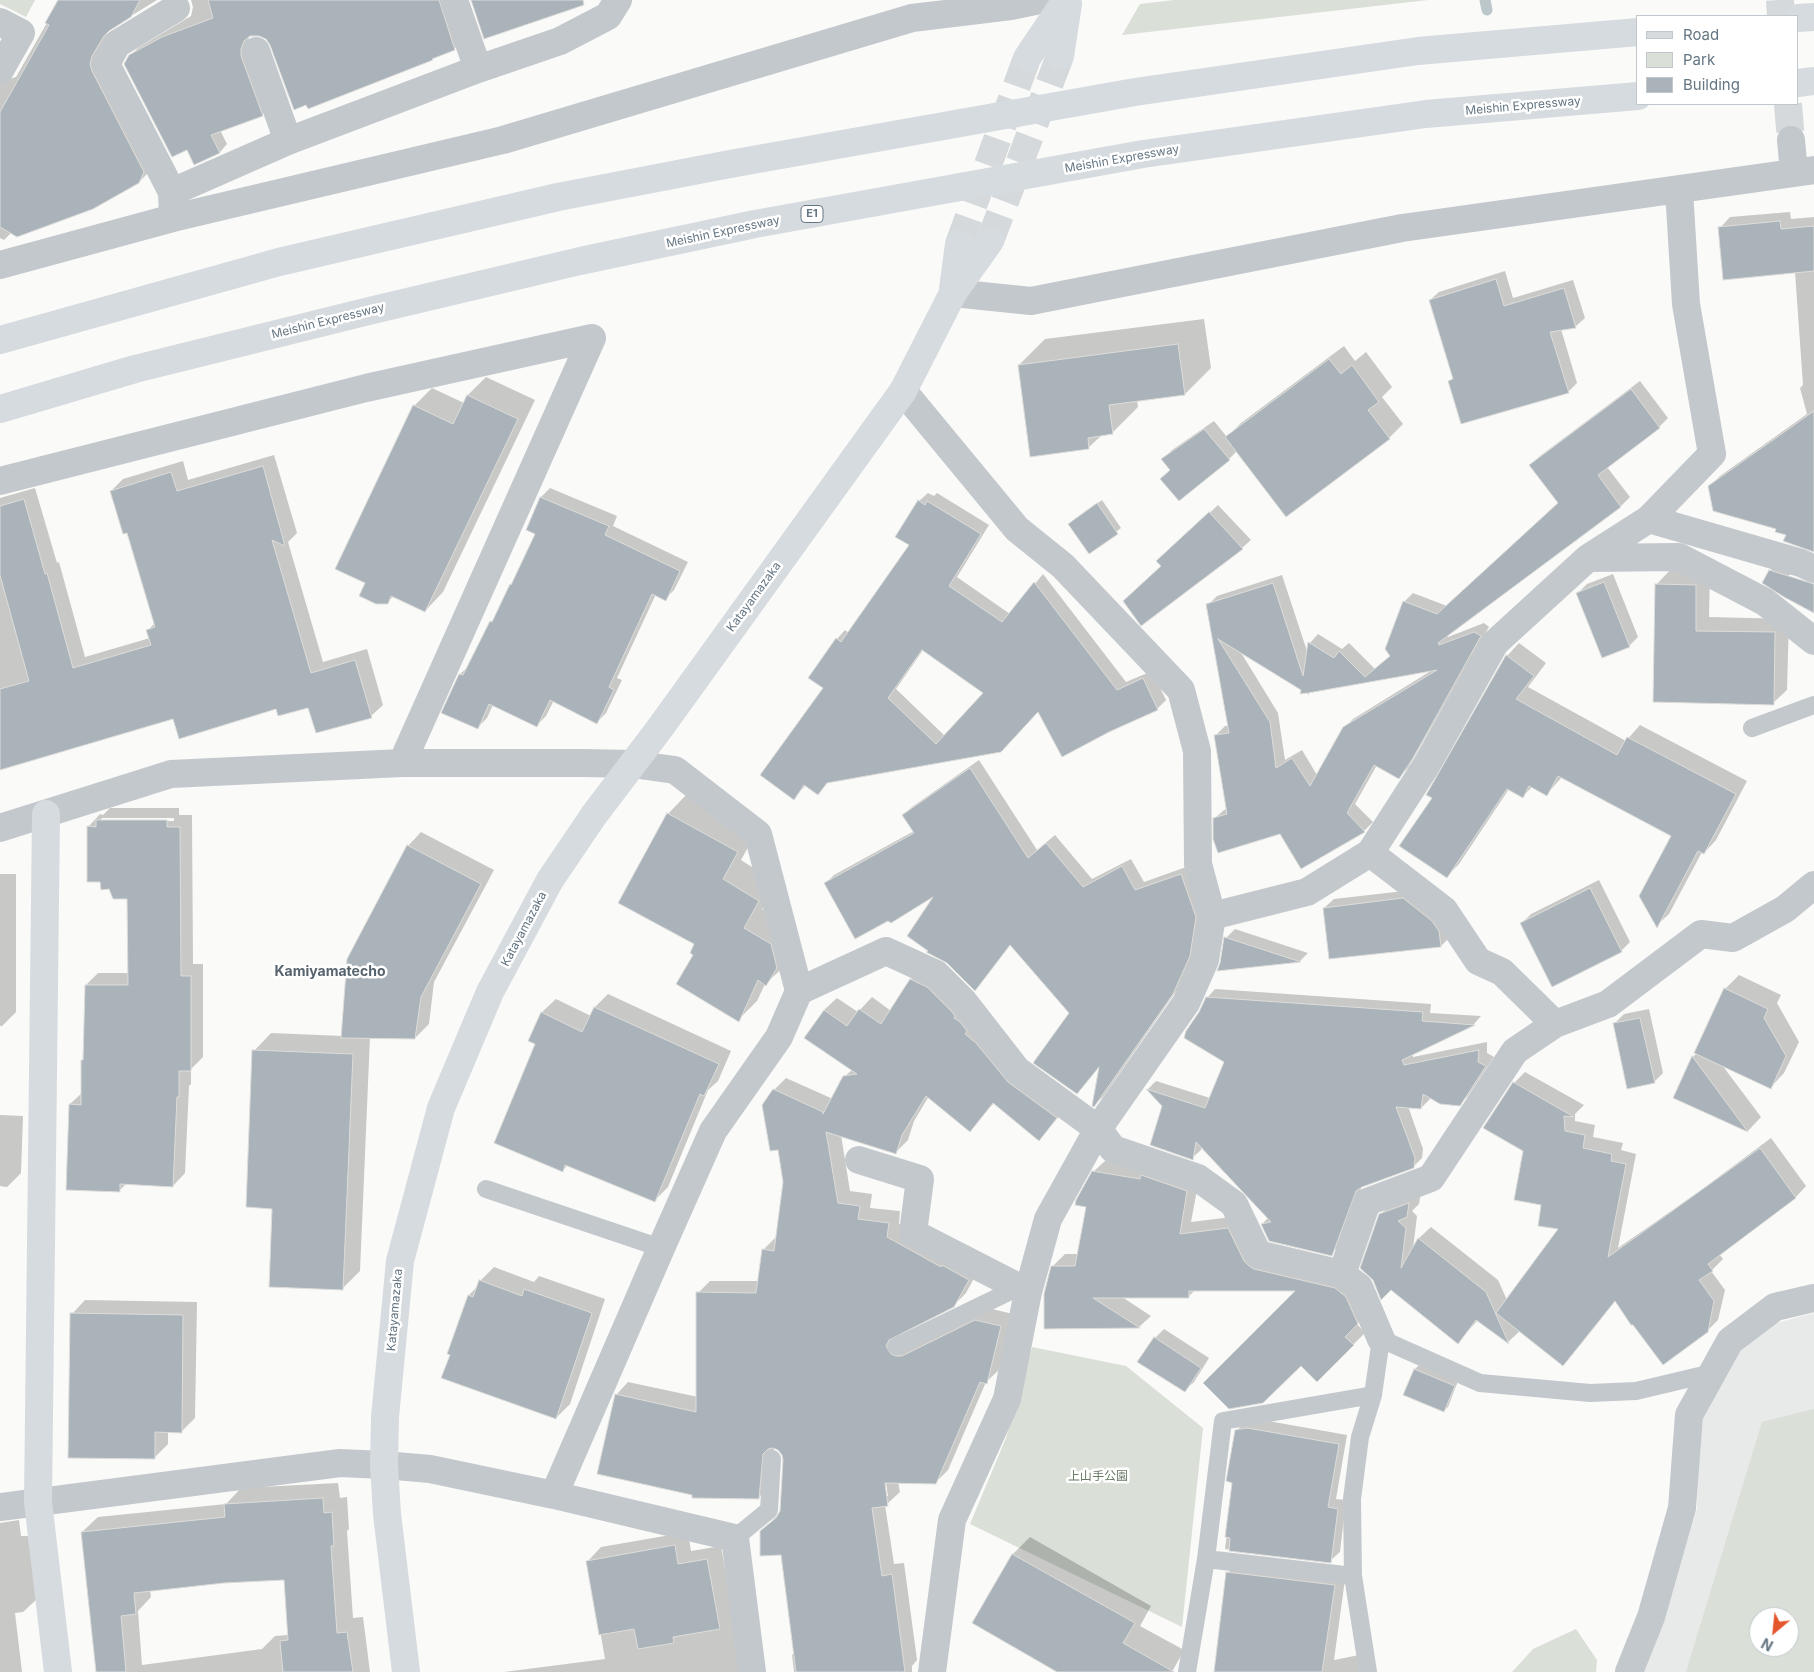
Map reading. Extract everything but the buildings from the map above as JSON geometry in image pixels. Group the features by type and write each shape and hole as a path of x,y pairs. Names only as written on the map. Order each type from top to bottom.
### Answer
{"main road":[{"path":"1060,56 1067,0"},
{"path":"1027,58 1067,0"},
{"path":"1799,18 1814,17"},
{"path":"0,340 279,262 558,197 720,166 1135,92 1408,52 1636,32"},
{"path":"1799,83 1814,82"},
{"name":"Meishin Expressway","path":"0,409 135,368 580,261 755,224 1162,151 1426,114 1636,96"},
{"name":"Katayamazaka","path":"406,1672 387,1514 384,1465 385,1416 400,1261 441,1108 490,992 550,880 594,815 903,391 953,294 990,241"},
{"name":"Katayamazaka","path":"953,294 959,244"},
{"path":"46,814 38,1502 58,1672"}],"street":[{"path":"454,0 478,69"},
{"path":"172,205 288,141 478,69 560,41 608,16 618,0"},
{"path":"0,265 172,205 503,140 912,18 1010,6 1040,0"},
{"path":"172,205 106,64 117,44 176,8"},
{"path":"0,22 21,33 0,70"},
{"path":"256,51 288,141"},
{"path":"953,294 1031,301 1402,228 1804,172 1791,140"},
{"path":"1212,916 1307,892 1370,853 1426,766 1495,643 1588,558 1649,519 1712,454 1686,304 1679,190"},
{"path":"0,482 366,388 592,338 402,763"},
{"path":"903,391 1017,529 1063,566 1181,690 1197,751 1198,864 1212,916 1206,960 1186,1003 1098,1130 1048,1219 1023,1289 1007,1399 952,1520 932,1672"},
{"path":"1649,519 1801,563 1814,569"},
{"path":"1588,558 1679,557 1765,602 1814,641"},
{"path":"0,828 171,774 402,763 632,764 675,770 758,834 799,991 779,1037 713,1131 660,1248 554,1494"},
{"path":"1370,853 1444,910 1478,961 1502,972 1554,1024"},
{"path":"1342,1274 1367,1202 1432,1178 1515,1051 1554,1024 1608,1004 1701,934 1733,938 1785,910 1814,885"},
{"path":"799,991 886,951 936,974 964,1002 1017,1070 1098,1130 1113,1149 1198,1178 1234,1204 1258,1254 1342,1274 1359,1287 1382,1339"},
{"path":"859,1160 920,1179 912,1233 1023,1289"},
{"path":"1629,1672 1651,1617 1682,1508 1689,1415 1730,1341 1775,1308 1814,1298"},
{"path":"0,1507 340,1463 430,1469 554,1494 735,1538 752,1672"}],"lane":[{"path":"1752,728 1814,705"},
{"path":"486,1189 660,1248"},
{"path":"897,1346 1023,1289"},
{"path":"1368,1672 1353,1576 1352,1499 1360,1437 1373,1395 1382,1339 1480,1383 1590,1393 1636,1391 1712,1373"},
{"path":"1187,1672 1206,1559 1223,1421 1373,1395"},
{"path":"735,1538 769,1510 772,1459"},
{"path":"1206,1559 1353,1576"}],"shaded area":[{"path":"1814,1313 1814,1672 1642,1672 1662,1623 1697,1508 1699,1418 1738,1351 1776,1323"}],"green space":[{"path":"0,0 35,0 26,17 0,4"},
{"path":"1174,0 1428,0 1122,35 1140,4"},
{"name":"上山手公園","path":"1032,1347 1126,1366 1203,1428 1182,1627 970,1524 1006,1438"},
{"path":"1814,1409 1814,1672 1686,1672 1762,1422"},
{"path":"1576,1629 1597,1660 1596,1672 1512,1672 1533,1649"}],"waterway":[{"path":"1485,0 1487,10"}],"tunnel":[{"path":"1780,0 1781,15"},
{"path":"990,241 1060,56"},
{"path":"959,244 1027,58"},
{"path":"1788,105 1791,140"}],"district":[{"name":"Kamiyamatecho","path":"330,972"}]}
